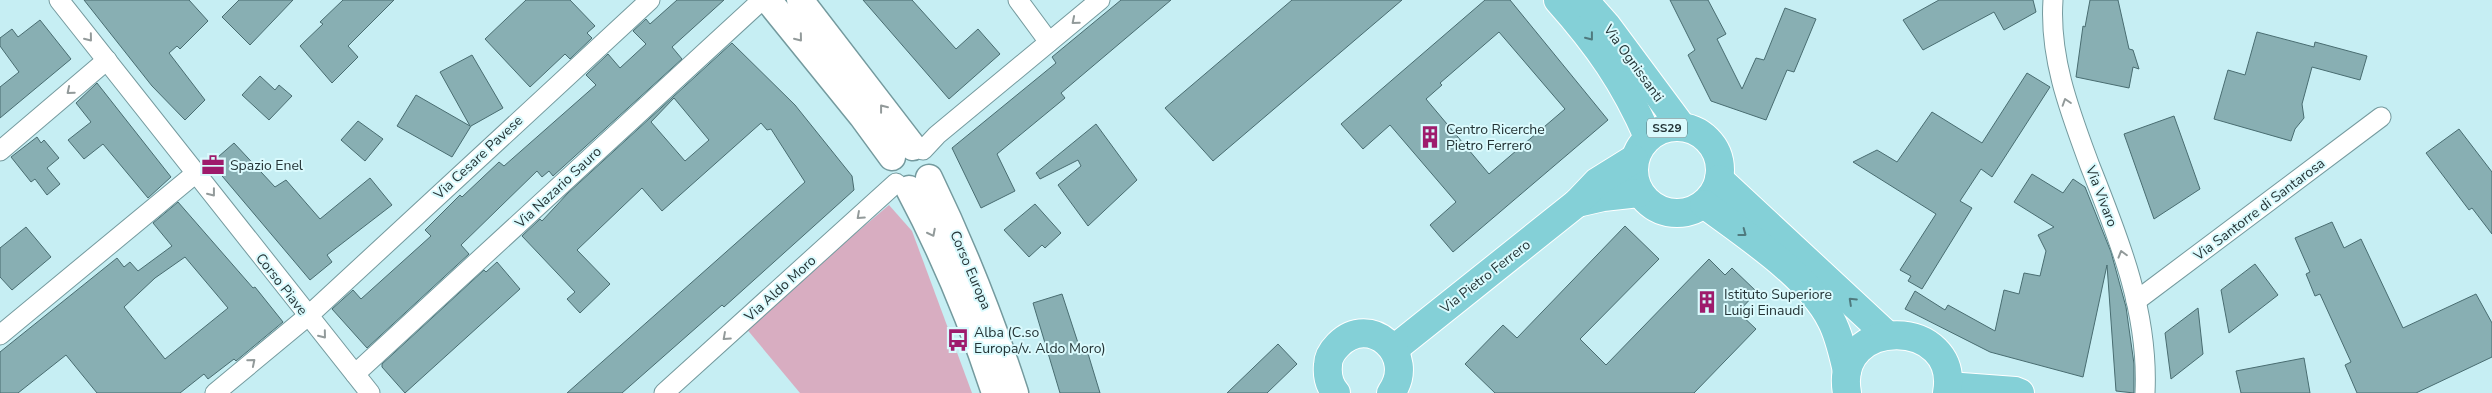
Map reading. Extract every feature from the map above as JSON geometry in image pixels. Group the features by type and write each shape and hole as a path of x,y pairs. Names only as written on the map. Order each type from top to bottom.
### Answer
{"main road":[{"name":"Corso Europa","path":"768,0 862,116 909,151 931,161 932,168 911,184"},
{"name":"Corso Europa","path":"800,0 909,151"},
{"name":"Via Ognissanti","path":"1558,0 1609,61 1632,99 1641,148"},
{"name":"Via Ognissanti","path":"1584,0 1607,26 1682,127"},
{"name":"SS29","path":"1577,204 1597,182 1670,127 1682,127 1696,131 1712,145 1720,164 1719,179"},
{"path":"1641,148 1635,182 1639,193 1648,203 1660,210 1673,214 1686,213 1704,204 1711,197 1719,179 1887,334"},
{"name":"Corso Europa","path":"909,151 890,170 911,184 959,239 988,312 1015,393"},
{"name":"Corso Europa","path":"911,184 974,329 995,393"},
{"name":"SS29","path":"1577,204 1603,197 1639,193"},
{"name":"Via Pietro Ferrero","path":"1394,349 1577,204"},
{"path":"1704,204 1754,242 1812,291 1831,320 1847,382"},
{"path":"1333,392 1328,376 1328,362 1333,349 1343,339 1356,334 1370,334 1384,339 1394,349 1399,361 1399,374 1396,386 1390,393"},
{"path":"1847,382 1853,358 1862,347 1874,339 1887,334 1902,334 1917,338 1930,346 1940,357 1946,371 1947,390 2014,391 2020,393"}],"street":[{"name":"Corso Piave","path":"58,0 108,60 370,393"},
{"name":"Via Cesare Pavese","path":"215,393 308,316 650,0"},
{"name":"Via Nazario Sauro","path":"355,374 762,0"},
{"path":"1018,0 1049,42"},
{"path":"909,151 937,135 1100,0"},
{"name":"Via Vivaro","path":"2053,0 2052,22 2064,97 2116,234 2144,329 2145,393"},
{"path":"0,151 108,60"},
{"name":"Via Santorre di Santarosa","path":"2136,301 2381,118"},
{"path":"0,335 196,173"},
{"name":"Via Aldo Moro","path":"664,393 911,184"}],"shaded area":[{"path":"889,205 912,231 972,393 800,393 745,327"}],"building":[{"path":"84,0 189,0 208,21 180,49 177,46 169,53 205,100 185,120 152,86"},
{"path":"239,0 293,0 250,45 222,17"},
{"path":"343,0 394,0 348,46 358,57 332,83 300,46 323,24 320,22"},
{"path":"526,0 570,0 595,26 587,33 592,38 570,59 565,54 530,87 485,39"},
{"path":"677,0 724,0 672,47 682,59 553,176 549,171 542,177 537,171 461,245 469,254 367,348 332,309 353,290 361,299 431,236 425,230 460,195 462,197 499,162 504,166 596,85 586,75 608,54 620,68 646,44 633,31 646,19 650,24"},
{"path":"863,0 912,0 956,49 978,29 1000,54 949,99"},
{"path":"1121,0 1171,0 1061,93 1065,98 997,154 1015,191 981,208 952,148 1056,63 1052,57"},
{"path":"1292,0 1402,0 1213,161 1165,108"},
{"name":"Centro Ricerche Pietro Ferrero","path":"1485,0 1510,0 1608,120 1453,252 1430,225 1456,202 1390,125 1363,149 1341,124","holes":["1499,32 1565,109 1489,174 1426,99 1442,85 1440,83"]},
{"path":"1670,0 1708,0 1726,34 1717,39 1742,89 1756,58 1764,60 1785,8 1816,19 1794,72 1787,70 1766,120 1711,101 1688,55 1695,50"},
{"path":"1939,0 2033,0 2036,12 2004,30 1994,12 1923,50 1903,20"},
{"path":"2090,0 2118,0 2129,49 2133,50 2139,69 2133,67 2129,88 2076,77 2083,26 2085,27"},
{"path":"40,20 71,59 0,118 0,87 19,72 0,46 0,38 12,29 18,37"},
{"path":"2257,32 2314,47 2315,42 2367,56 2360,80 2312,67 2302,104 2304,118 2295,129 2291,141 2214,119 2228,70 2245,75"},
{"path":"732,43 795,105 852,176 854,190 724,307 722,305 622,393 567,393 805,182 771,129 767,130 761,123 662,211 642,188 577,250 610,284 580,313 567,299 575,292 522,236 540,219 542,221 568,193","holes":["674,98 709,140 685,161 651,122"]},
{"path":"472,55 503,108 471,126 452,157 397,126 416,95 470,126 440,72"},
{"path":"2027,73 2050,87 1992,177 1981,169 1960,201 1972,208 1922,289 1908,281 1911,276 1900,270 1936,214 1853,162 1877,150 1897,162 1932,112 1982,143"},
{"path":"260,76 275,90 279,85 292,96 269,120 242,95"},
{"path":"97,83 171,177 148,198 103,144 84,159 68,140 91,122 76,103"},
{"path":"2174,116 2200,189 2154,219 2124,134"},
{"path":"358,121 383,139 365,161 341,140"},
{"path":"1096,124 1137,180 1088,226 1058,185 1081,166 1078,160 1040,179 1036,173"},
{"path":"2459,129 2492,172 2492,234 2472,208 2469,210 2426,153"},
{"path":"37,137 41,143 44,140 59,158 47,168 60,184 47,195 35,179 31,182 11,157"},
{"path":"234,143 275,187 286,180 320,219 370,178 392,205 327,255 332,262 310,280 217,170 218,157"},
{"path":"2032,174 2063,193 2073,179 2085,187 2111,252 2126,307 2134,364 2134,393 2116,391 2107,265 2083,377 1990,352 1905,309 1915,291 1945,310 1948,305 1995,331 2004,290 2019,294 2024,273 2040,276 2046,251 2038,235 2054,227 2014,202"},
{"path":"178,202 253,288 255,287 283,322 236,361 234,359 208,379 204,374 180,393 97,393 66,355 18,393 0,393 0,352 117,258 124,267 130,262 138,271 172,246 153,223","holes":["185,257 228,308 165,359 124,307 155,278"]},
{"path":"1035,204 1061,233 1045,248 1042,245 1029,257 1004,230"},
{"path":"2332,222 2344,248 2361,239 2403,328 2476,294 2492,323 2492,357 2416,393 2357,393 2345,365 2351,362 2320,294 2315,296 2306,274 2310,272 2295,238"},
{"name":"Istituto Superiore Luigi Einaudi","path":"1625,226 1659,259 1580,339 1606,365 1709,259 1725,275 1732,268 1757,292 1738,312 1756,329 1694,393 1495,393 1465,364 1503,325 1517,338"},
{"path":"26,227 51,257 12,290 0,277 0,248"},
{"path":"497,262 520,289 405,393 382,367 382,364 484,270 486,272"},
{"path":"2255,264 2278,295 2229,333 2221,290"},
{"path":"1062,294 1080,349 1086,347 1100,393 1060,393 1033,303"},
{"path":"2198,308 2203,354 2171,379 2165,333"},
{"path":"1278,344 1297,364 1267,393 1227,393"},
{"path":"2304,358 2310,393 2241,393 2236,371"}],"place":[{"name":"Centro Ricerche Pietro Ferrero","path":"1430,137"},
{"name":"Spazio Enel","path":"213,165"},
{"name":"Istituto Superiore Luigi Einaudi","path":"1707,302"},
{"name":"Alba (C.so Europa/v. Aldo Moro)","path":"958,340"}]}
